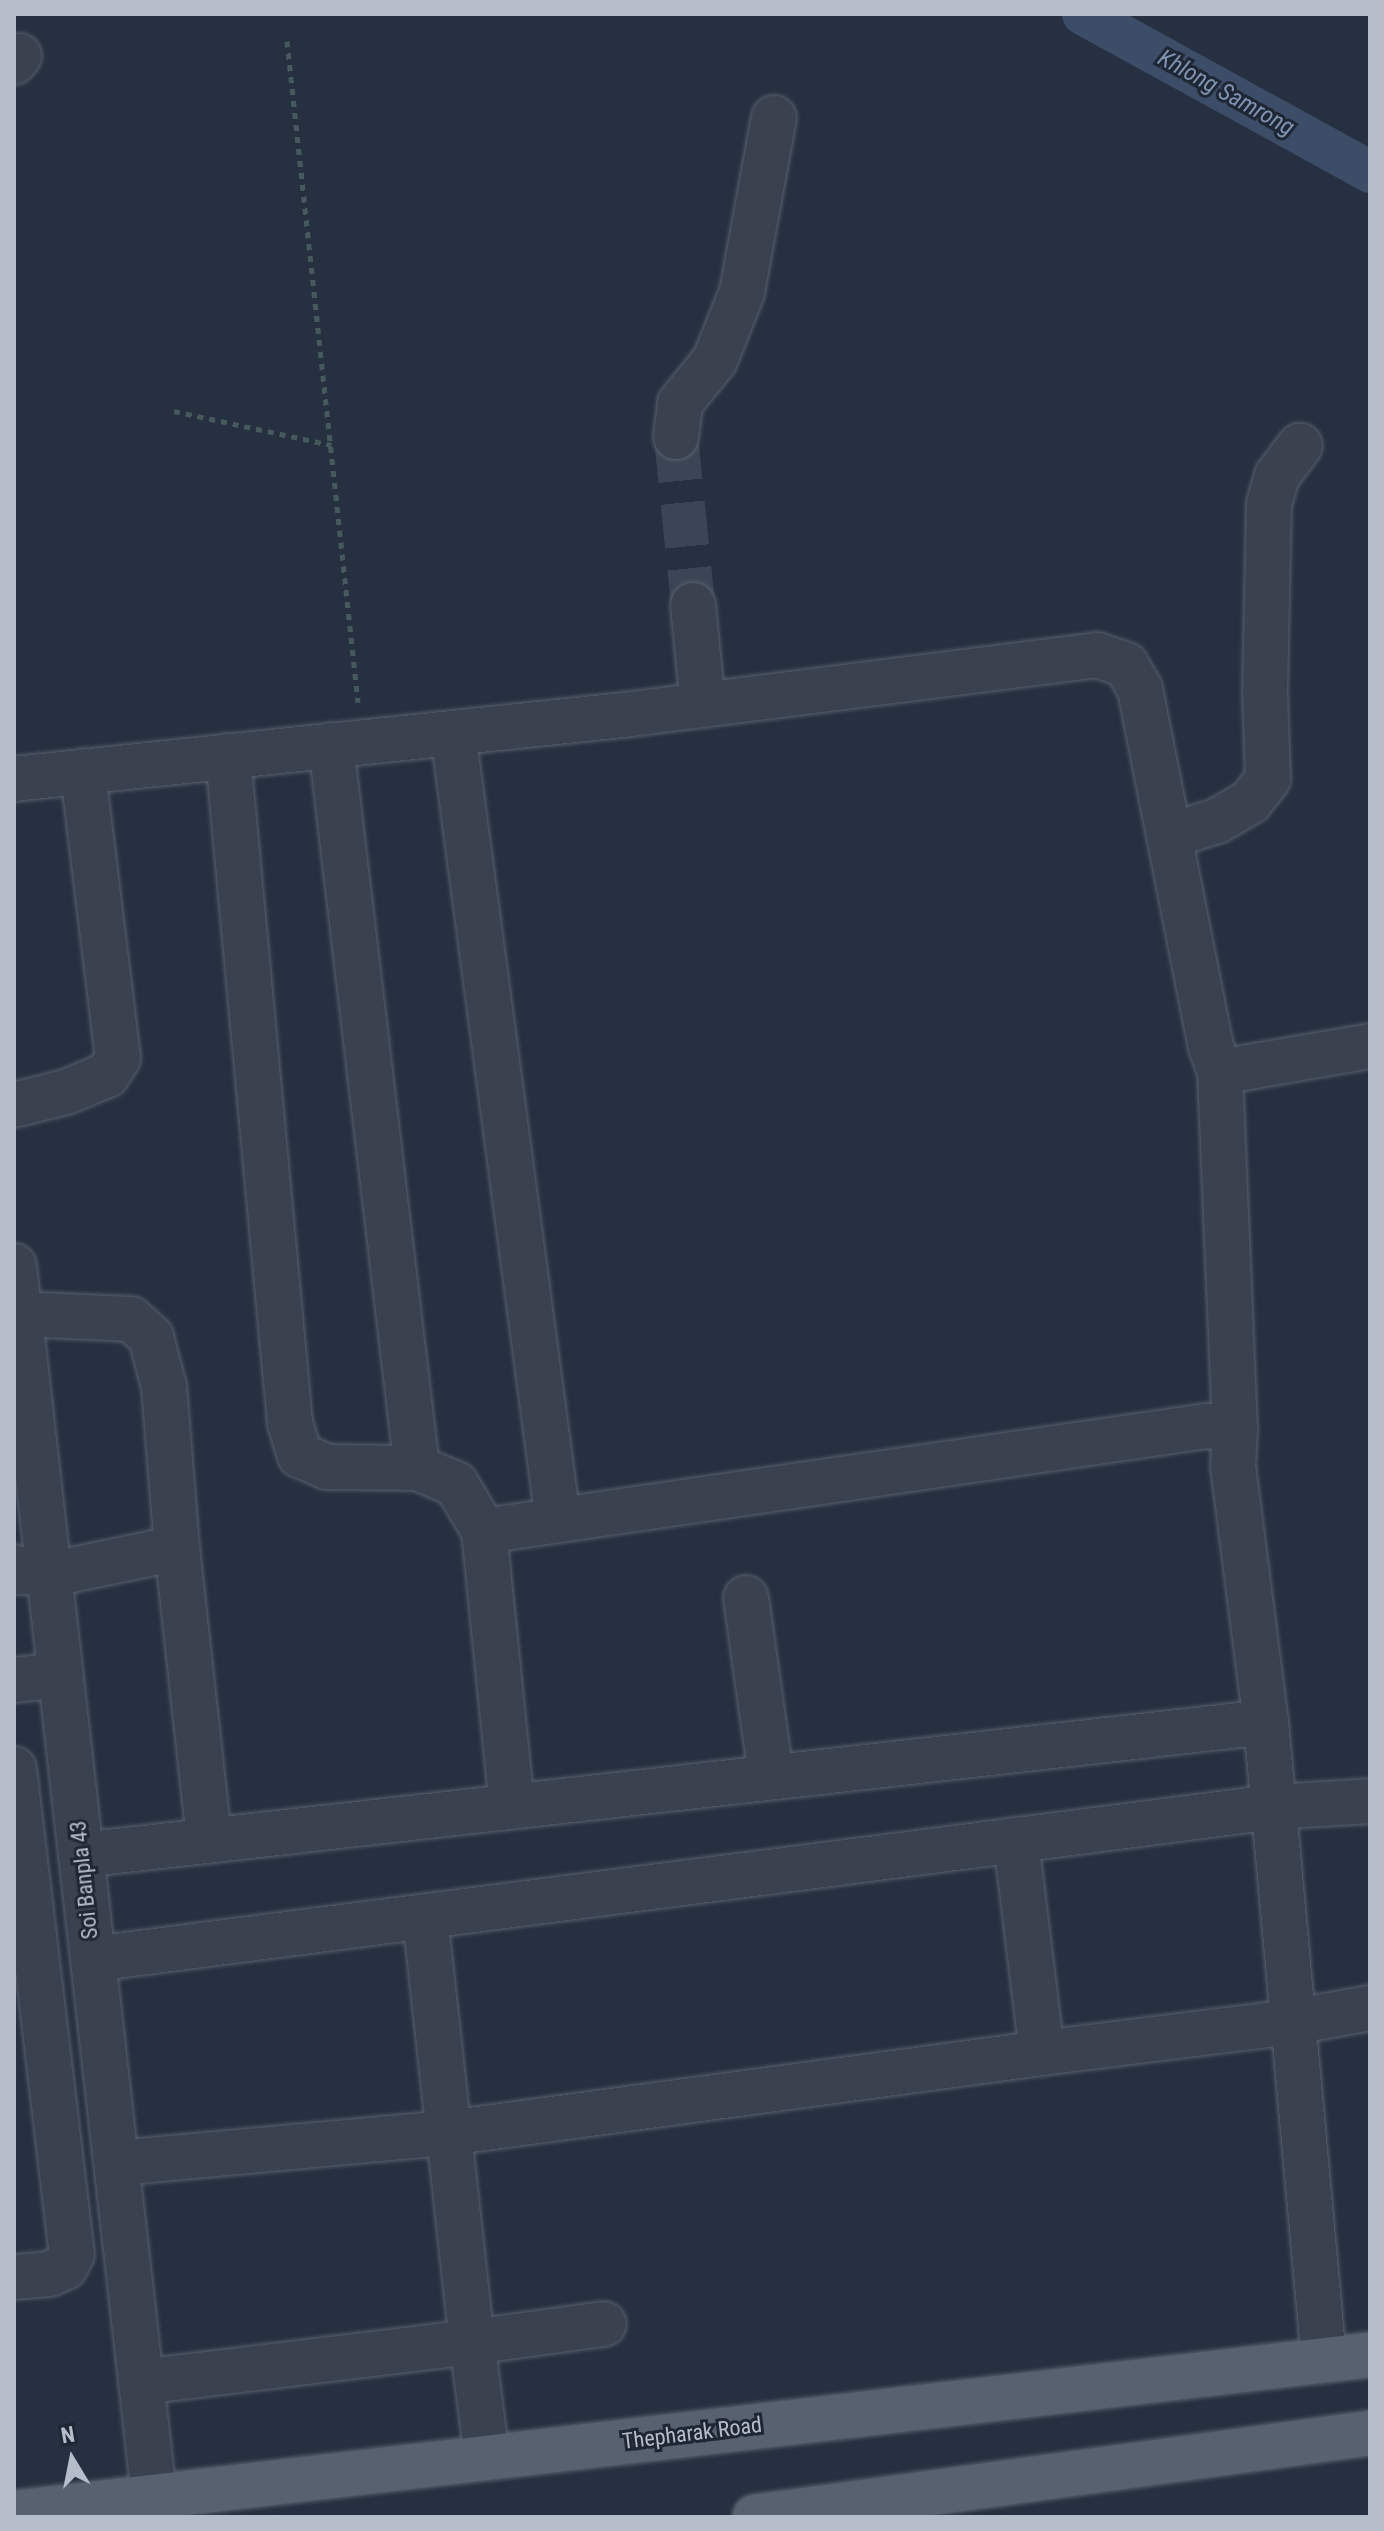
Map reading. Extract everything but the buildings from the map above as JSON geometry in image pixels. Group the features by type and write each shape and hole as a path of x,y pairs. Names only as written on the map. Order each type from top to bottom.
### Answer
{"main road":[{"name":"Thepharak Road","path":"14,2513 1352,2354"},
{"path":"755,2517 1366,2435"}],"street":[{"path":"676,437 680,403 715,360 742,292 774,118"},
{"path":"1172,835 1217,821 1250,802 1268,779 1265,692 1269,504 1277,476 1300,446"},
{"path":"693,605 703,705"},
{"path":"14,778 703,705 1097,655 1126,665 1140,689 1172,835 1211,1047 1220,1072 1235,1429 1233,1466 1266,1722 1292,2022 1352,2354"},
{"path":"453,733 558,1520"},
{"path":"347,744 417,1468"},
{"path":"228,756 290,1423 300,1455 327,1467 417,1468 456,1484 484,1531 512,1805"},
{"path":"14,1105 66,1092 107,1075 118,1058 83,771"},
{"path":"1220,1072 1370,1046"},
{"name":"Soi Banpla 43","path":"14,1266 33,1570 61,1675 154,2495"},
{"path":"19,1314 131,1319 151,1337 164,1387 177,1548 209,1840"},
{"path":"484,1531 1206,1426 1235,1429"},
{"path":"33,1570 177,1548"},
{"path":"746,1598 771,1776"},
{"path":"14,1680 61,1675"},
{"path":"81,1855 1266,1722"},
{"path":"14,1769 72,2254 65,2267 49,2274 14,2277"},
{"path":"93,1959 1273,1807 1370,1801"},
{"path":"1016,1840 1042,2053"},
{"path":"425,1917 487,2457"},
{"path":"117,2163 448,2133 1292,2022 1370,2008"},
{"path":"141,2382 604,2324"}],"path":[{"path":"287,41 331,445 347,744"},
{"path":"174,411 331,445"}],"waterway":[{"name":"Khlong Samrong","path":"1083,14 1370,172"}],"tunnel":[{"path":"676,437 693,605"}]}
